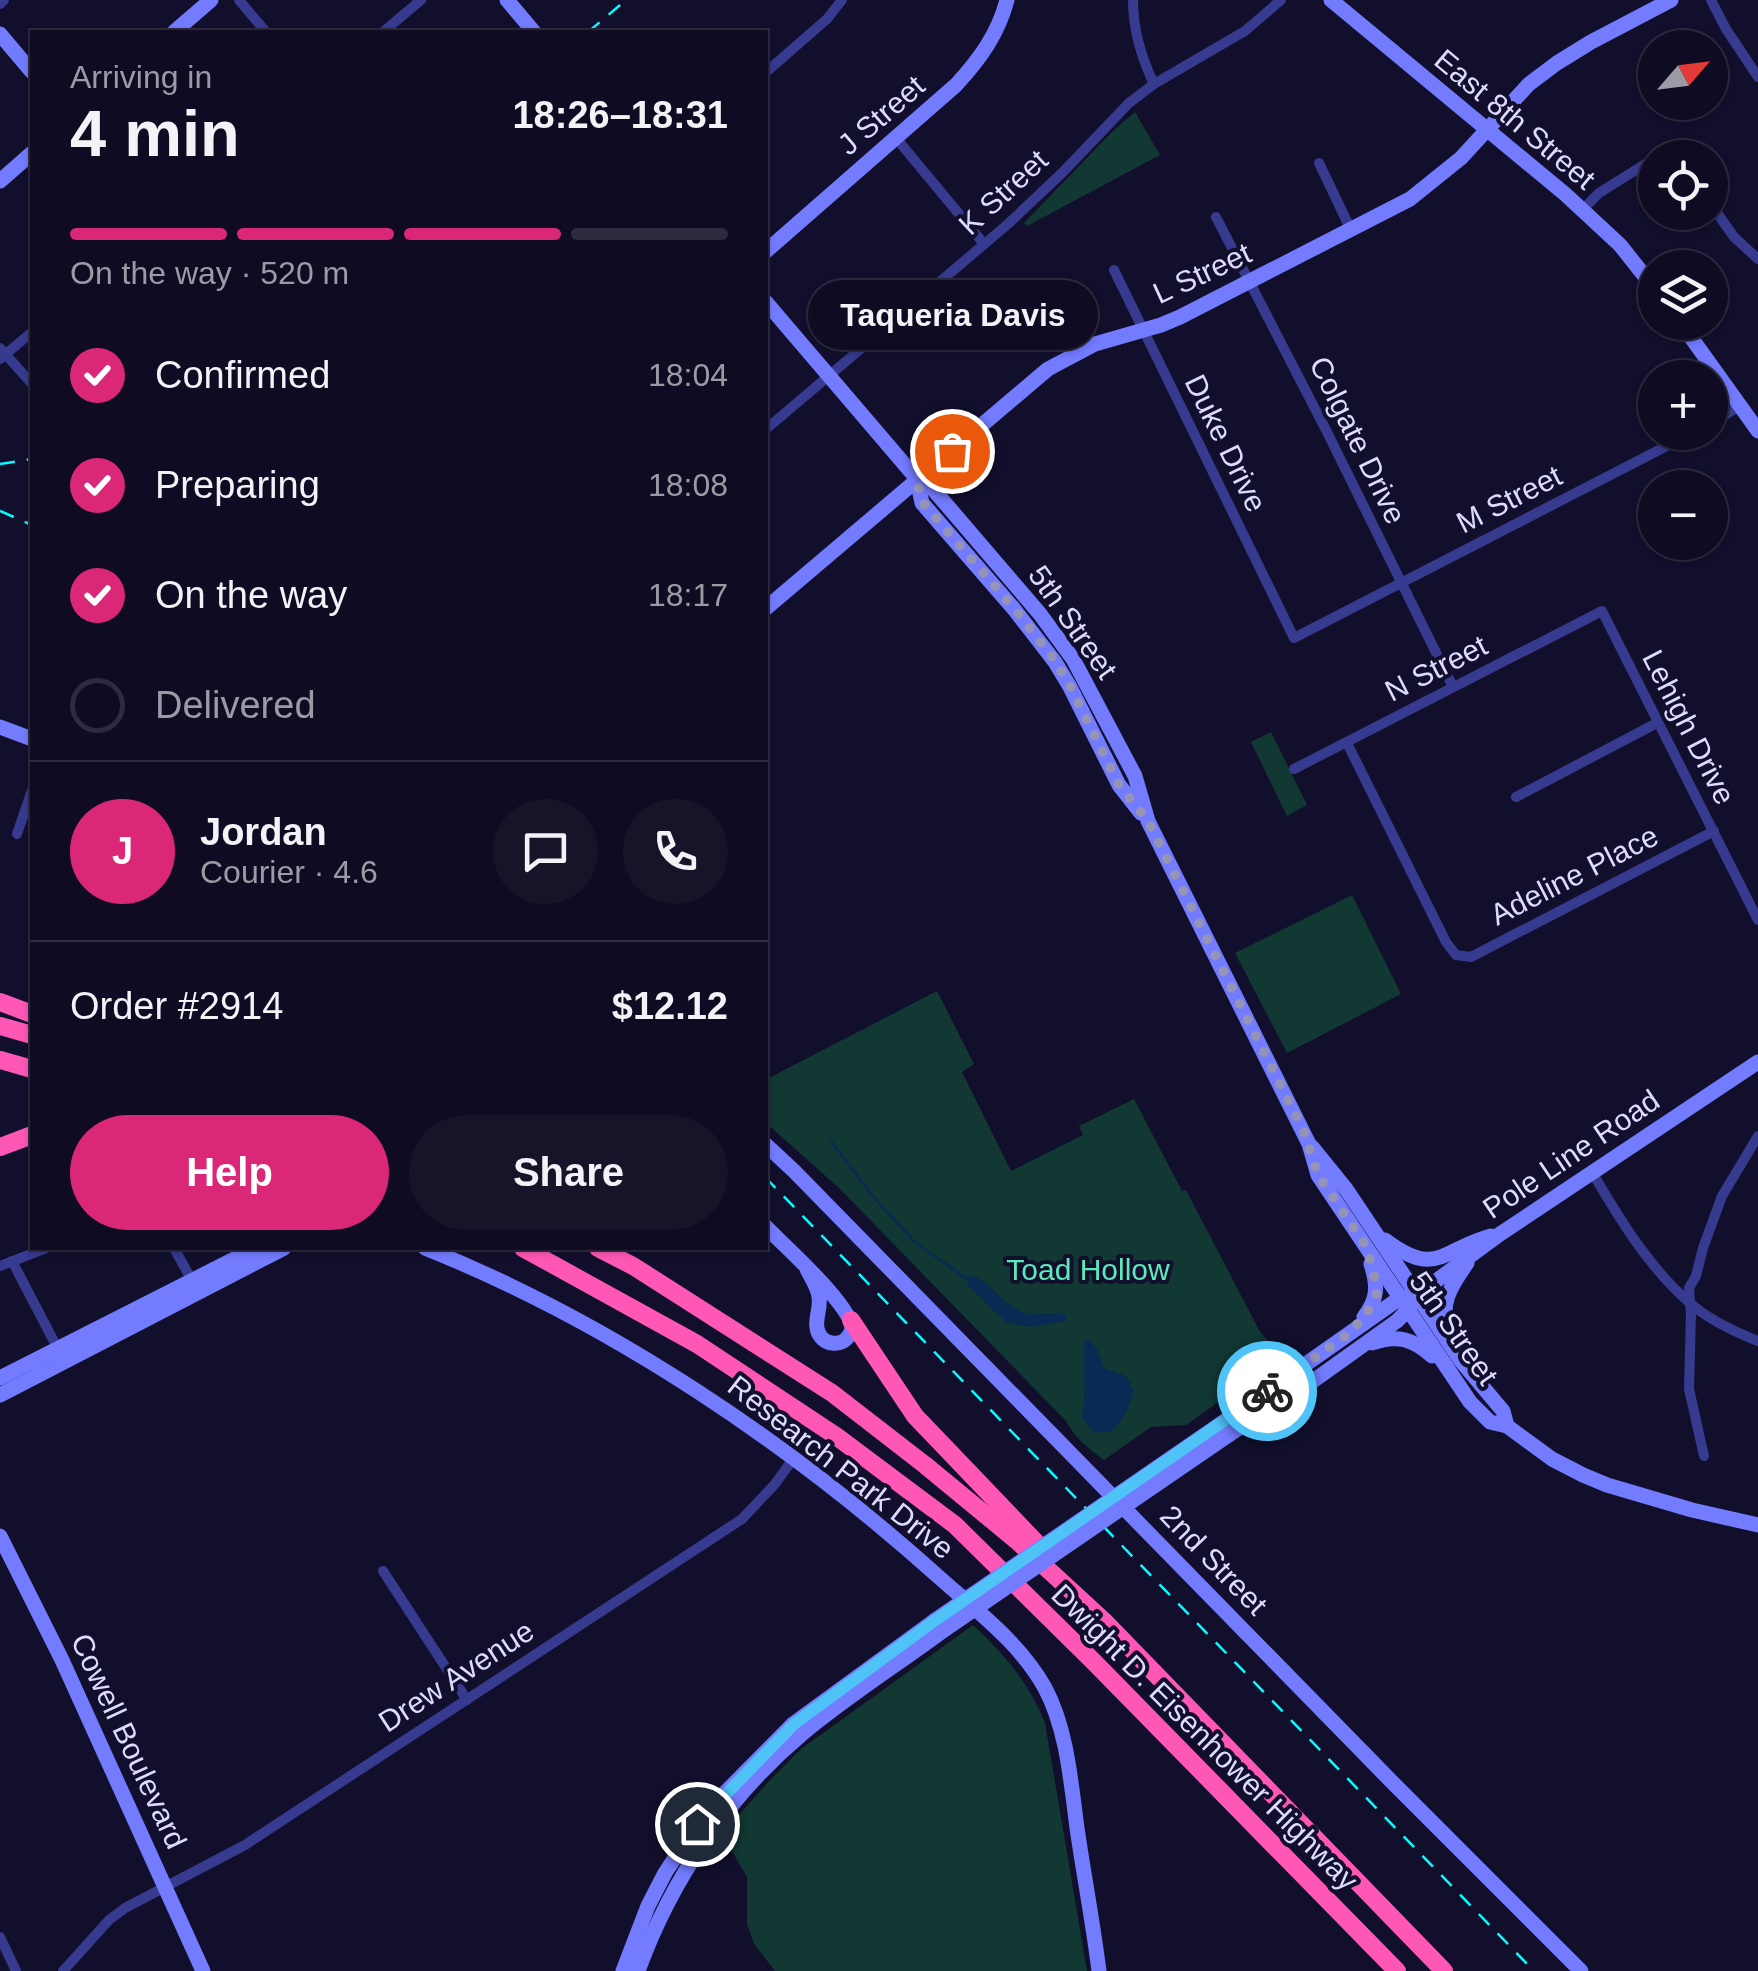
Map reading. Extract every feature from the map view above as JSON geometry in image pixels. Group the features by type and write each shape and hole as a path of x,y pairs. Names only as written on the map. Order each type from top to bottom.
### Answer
{"highway":[{"path":"0,1002 30,1013"},
{"path":"0,1026 30,1034"},
{"path":"0,1060 30,1068"},
{"path":"0,1147 30,1136"},
{"name":"Dwight D. Eisenhower Highway","path":"527,1250 696,1344 836,1436 956,1524 1397,1971"},
{"name":"Dwight D. Eisenhower Highway","path":"602,1250 832,1393 1001,1528 1104,1621 1444,1971"},
{"path":"851,1320 915,1416 1059,1566 1104,1621"}],"street":[{"path":"176,30 212,0"},
{"path":"239,0 264,30"},
{"path":"384,30 420,0"},
{"path":"506,0 532,30"},
{"path":"768,71 827,20 842,0"},
{"name":"J Street","path":"768,249 956,86 995,35 1007,0"},
{"path":"1133,0 1134,32 1154,84"},
{"name":"K Street","path":"768,428 984,244 1062,173 1129,103 1232,39 1281,0"},
{"name":"East 8th Street","path":"1330,0 1582,210 1638,268"},
{"name":"L Street","path":"768,607 1048,369 1095,344 1180,317 1410,198 1461,158 1529,84 1557,62 1671,0"},
{"path":"1711,0 1758,76"},
{"path":"0,34 30,70"},
{"path":"896,138 984,244"},
{"path":"0,181 30,155"},
{"path":"1319,163 1351,230"},
{"path":"1582,210 1599,193 1638,169"},
{"name":"Colgate Drive","path":"1216,217 1452,687"},
{"path":"1728,228 1758,259"},
{"name":"Duke Drive","path":"1114,270 1294,638"},
{"name":"5th Street","path":"768,306 917,479 922,502 1056,662 1119,785 1148,821 1310,1144 1318,1175 1370,1239 1453,1364 1470,1402 1490,1422 1507,1426 1552,1459 1607,1486 1758,1525"},
{"path":"30,333 2,354 30,382"},
{"path":"1693,340 1758,431"},
{"path":"1728,413 1740,406"},
{"name":"M Street","path":"1294,638 1659,450"},
{"name":"N Street","path":"1294,769 1602,611"},
{"name":"Lehigh Drive","path":"1602,611 1758,920"},
{"path":"1516,797 1657,723"},
{"path":"0,728 30,739"},
{"name":"Adeline Place","path":"1347,742 1456,955 1471,957 1714,830"},
{"path":"17,834 30,796"},
{"name":"Pole Line Road","path":"623,1971 648,1906 703,1815 794,1724 1226,1428 1348,1334 1408,1301 1500,1234 1758,1062"},
{"path":"1704,1456 1689,1389 1689,1288 1717,1209 1758,1136"},
{"name":"2nd Street","path":"768,1147 1581,1971"},
{"path":"1592,1172 1649,1260 1691,1305 1758,1341"},
{"path":"768,1229 818,1276 851,1320 852,1330 844,1340 831,1344 822,1338 817,1328 820,1297 807,1269"},
{"path":"1348,1334 1366,1315 1377,1293 1370,1239 1426,1260 1500,1234"},
{"path":"0,1266 41,1250"},
{"path":"175,1250 194,1286"},
{"path":"194,1286 253,1250"},
{"path":"0,1378 61,1354 194,1286 279,1250"},
{"name":"Research Park Drive","path":"430,1250 514,1286 718,1406 846,1500 1012,1644 1032,1666 1060,1732 1099,1971"},
{"path":"1453,1364 1444,1310 1449,1290 1472,1256"},
{"path":"12,1261 61,1354"},
{"name":"Pole Line Road","path":"1226,1428 1294,1393 1359,1348 1408,1301"},
{"path":"1359,1348 1402,1338 1453,1364"},
{"path":"1294,1393 1291,1385 1324,1362 1332,1345"},
{"path":"0,1395 61,1354"},
{"name":"Drew Avenue","path":"63,1971 108,1920 126,1908 245,1845 742,1519 792,1460"},
{"name":"Cowell Boulevard","path":"0,1536 53,1642 203,1971"},
{"path":"383,1570 467,1700"},
{"name":"Pole Line Road","path":"638,1971 699,1848 726,1811 802,1734 939,1626"},
{"path":"0,1937 16,1971"}],"green space":[{"path":"1135,112 1160,155 1027,226 1024,223"},
{"path":"1271,732 1307,805 1287,816 1251,742"},
{"path":"1352,895 1401,994 1287,1053 1235,953"},
{"name":"Toad Hollow","path":"937,991 974,1064 962,1072 1011,1171 1083,1135 1079,1126 1134,1099 1259,1330 1281,1358 1186,1425 1151,1427 1104,1460 1078,1438 1066,1421 838,1187 768,1125 768,1078"},
{"path":"973,1625 1015,1670 1045,1723 1087,1971 775,1971 754,1944 747,1924 747,1877 722,1834 801,1749"}],"water":[{"path":"971,1275 1016,1309 1033,1314 1064,1313 1067,1321 1029,1327 1006,1322 968,1286"},
{"path":"1088,1338 1104,1368 1126,1376 1134,1391 1123,1418 1108,1432 1095,1433 1082,1418 1084,1349"}],"waterway":[{"path":"830,1140 876,1200 915,1242 967,1279"}],"railway":[{"path":"590,30 626,0"},
{"path":"0,464 30,459"},
{"path":"0,511 30,524"},
{"path":"768,1180 1534,1971"}],"way so far":[{"path":"952,451 917,479 922,502 1056,662 1119,785 1148,821 1310,1144 1318,1175 1366,1246 1377,1287 1373,1305 1348,1334 1267,1391"}],"place":[{"name":"Taqueria Davis","path":"952,451"}],"route":[{"path":"697,1824 794,1724 934,1621 1267,1391"}]}
